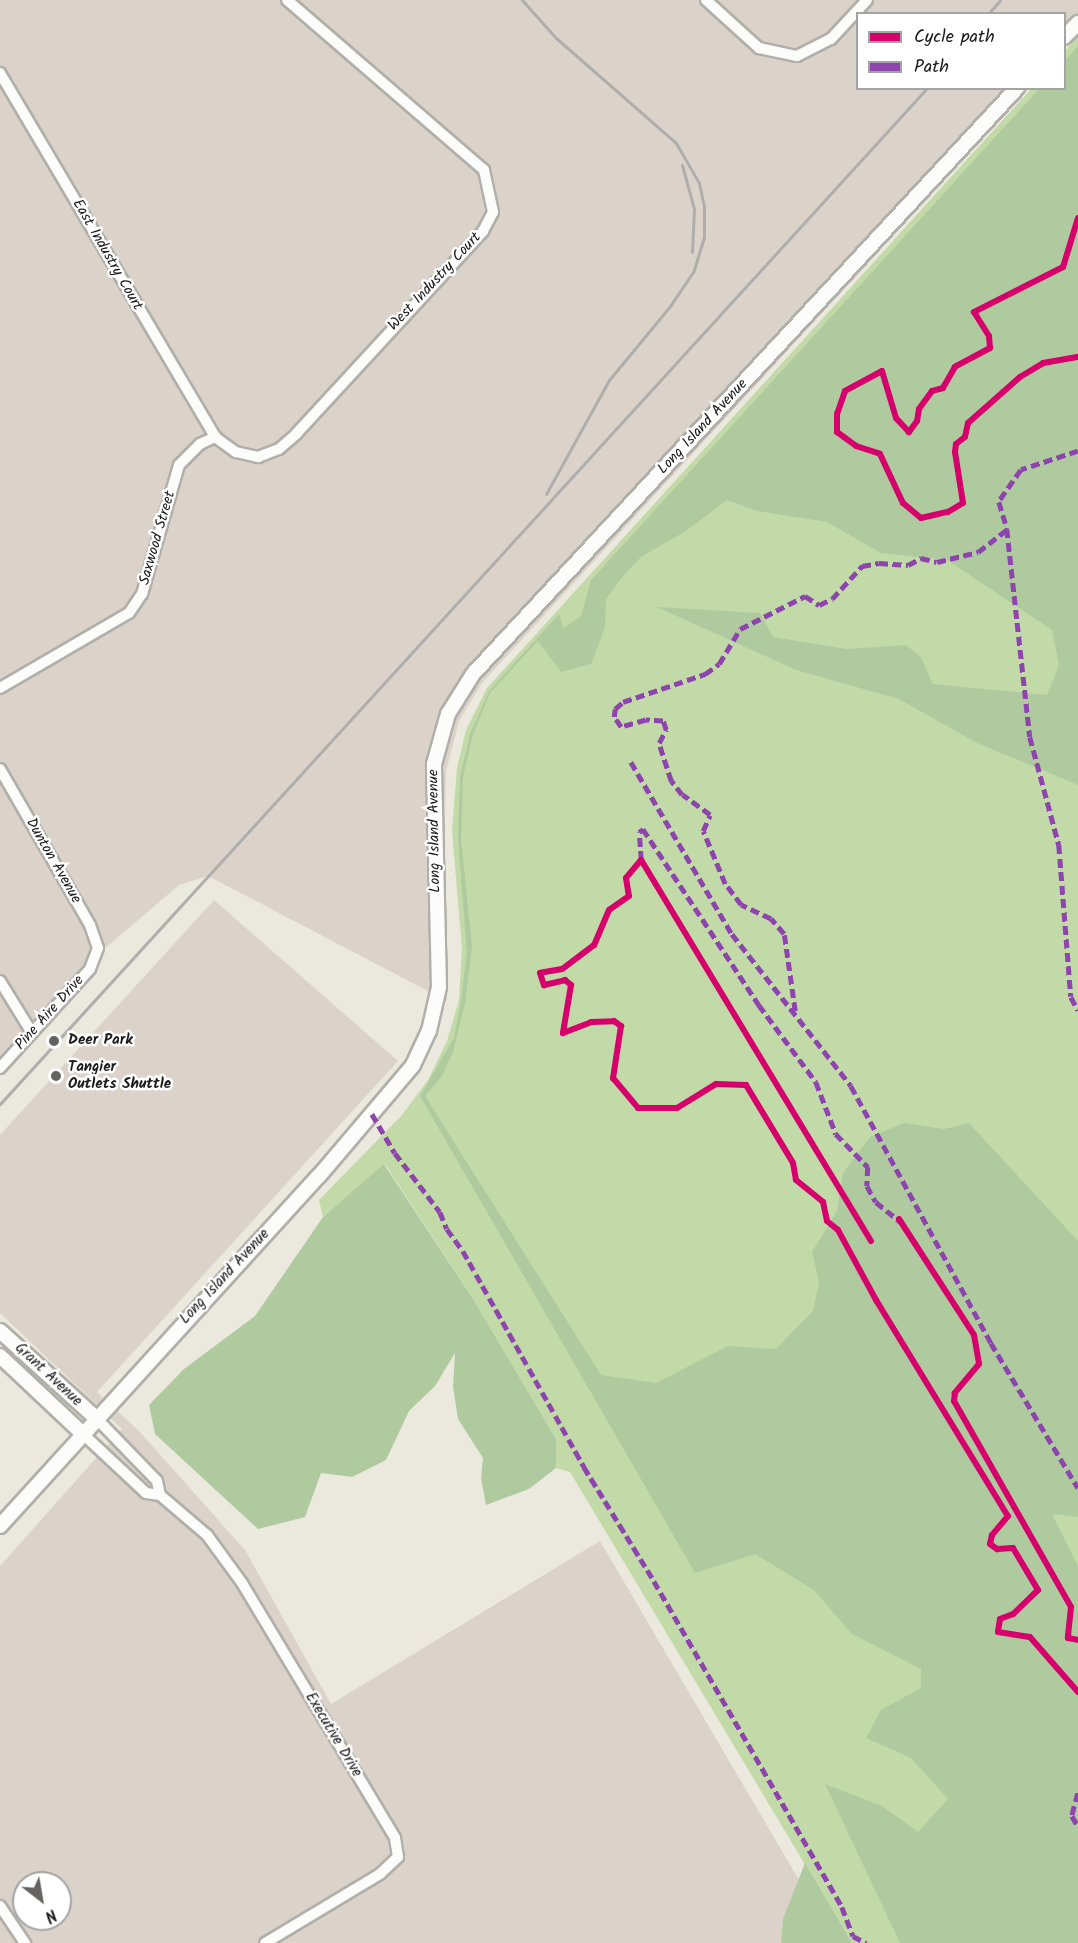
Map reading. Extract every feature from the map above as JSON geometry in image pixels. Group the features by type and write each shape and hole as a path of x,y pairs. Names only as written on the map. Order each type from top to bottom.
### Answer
{"street":[{"name":"West Industry Court","path":"215,437 236,452 258,457 279,449 296,434 483,231 493,212 484,170 287,0"},
{"path":"706,0 759,48 797,56 831,39 867,0"},
{"path":"1066,36 1078,22"},
{"name":"East Industry Court","path":"0,73 215,437"},
{"name":"Long Island Avenue","path":"0,1526 319,1176 413,1065 429,1031 439,987 434,764 448,714 472,674 1015,90"},
{"name":"Saxwood Street","path":"0,688 129,613 142,594 179,465 200,444 215,437"},
{"name":"Dunton Avenue","path":"0,769 90,925 97,944 96,956"},
{"name":"Pine Aire Drive","path":"0,1068 90,969 96,956"},
{"path":"0,981 32,1033"},
{"name":"Grant Avenue","path":"0,1330 97,1419"},
{"name":"Grant Avenue","path":"0,1356 83,1434"},
{"name":"Executive Drive","path":"97,1419 157,1481 160,1495"},
{"name":"Executive Drive","path":"83,1434 146,1493 160,1495 207,1535 242,1583 395,1838 398,1857 380,1874 265,1943"},
{"path":"0,1906 26,1943"}],"shaded area":[{"path":"0,0 1078,0 1078,34 1066,47 1066,12 856,12 856,90 1027,90 482,683 459,721 446,771 443,909 447,1001 208,876 179,885 96,956 0,1068"},
{"path":"214,900 398,1061 97,1392 139,1431 245,1550 331,1704 600,1541 836,1943 0,1943 0,1566 122,1429 0,1313 0,1135"}],"green space":[{"path":"1078,36 1078,1943 852,1943 570,1472 556,1468 556,1439 475,1302 385,1164 323,1217 319,1200 402,1115 428,1080 447,1041 459,1000 462,948 452,831 457,768 466,730 487,688 1030,90 1066,90 1066,50"},
{"path":"1078,46 1078,785 975,742 899,699 796,670 657,607 760,613 773,637 847,649 906,645 921,657 933,684 1047,695 1059,665 1052,630 947,560 881,553 827,522 757,511 727,500 686,531 641,557 623,576 606,599 605,628 591,664 561,672 538,641 490,693 473,734 463,777 461,840 472,946 465,1003 453,1052 442,1076 425,1096 601,1375 656,1383 728,1346 776,1349 813,1311 819,1282 812,1252 837,1211 843,1173 870,1137 904,1123 944,1129 969,1123 1078,1241 1078,1517 1052,1514 1078,1566 1078,1943 900,1943 825,1784 882,1806 918,1832 948,1799 911,1758 866,1738 881,1710 921,1688 921,1669 852,1634 814,1590 755,1554 695,1573 420,1096 454,1038 461,1001 467,953 458,838 460,777 470,734 489,691 559,614 564,628 581,616 591,580 1038,90 1066,90 1066,60"},
{"path":"384,1164 475,1302 556,1439 556,1468 529,1489 486,1505 481,1478 483,1458 458,1419 453,1387 455,1353 435,1386 409,1411 386,1460 352,1477 321,1473 305,1517 258,1529 155,1434 149,1405 184,1369 255,1316 323,1217"},
{"path":"805,1863 852,1943 781,1943 783,1919"}],"railway":[{"path":"522,0 556,38 676,143 699,183 704,207 704,237 693,272 671,305 609,380 546,494"},
{"path":"990,12 1000,0"},
{"path":"0,1104 925,90"},
{"path":"682,165 694,209 692,252"}],"marked path":[{"path":"1078,451 1021,470 999,502 1007,529 1030,737 1059,845 1071,997 1078,1010"},
{"path":"795,1011 784,934 771,919 741,905 725,884 703,831 710,815 682,795 671,781 659,743 666,730 663,721 646,720 621,727 614,717 615,709 623,702 705,674 719,664 740,629 805,596 819,605 832,599 862,566 879,563 908,565 921,558 937,562 978,552 1007,529"},
{"path":"631,762 732,934 851,1086 991,1343 1078,1488"},
{"path":"641,860 639,832 643,829 759,1005 816,1082 836,1134 868,1167 867,1186 876,1202 902,1223"},
{"path":"372,1114 395,1153 440,1212 447,1229 463,1251 584,1467 654,1581 842,1907 853,1936 866,1943"},
{"path":"1078,1793 1072,1816 1078,1826"}],"cycle path":[{"path":"1078,218 1063,267 974,312 989,336 990,348 955,367 943,388 932,391 919,409 917,421 909,432 896,418 882,371 845,391 837,414 837,432 856,446 880,454 903,503 921,518 948,512 963,503 955,452 956,444 965,437 968,423 1020,377 1043,363 1078,357"},
{"path":"871,1241 641,860 626,878 629,896 609,910 594,945 562,969 540,973 544,985 565,980 571,985 563,1033 591,1022 614,1021 621,1026 613,1078 638,1108 677,1108 716,1084 746,1085 793,1163 796,1180 823,1202 827,1221 838,1230 876,1300 1008,1516 992,1535 990,1544 997,1549 1013,1548 1038,1590 1013,1614 1000,1619 998,1632 1030,1637 1078,1692"},
{"path":"899,1219 974,1335 979,1364 955,1393 954,1401 1071,1607 1068,1638 1078,1640"}],"place":[{"name":"Deer Park","path":"54,1041"},
{"name":"Tangier Outlets Shuttle","path":"56,1076"}]}
